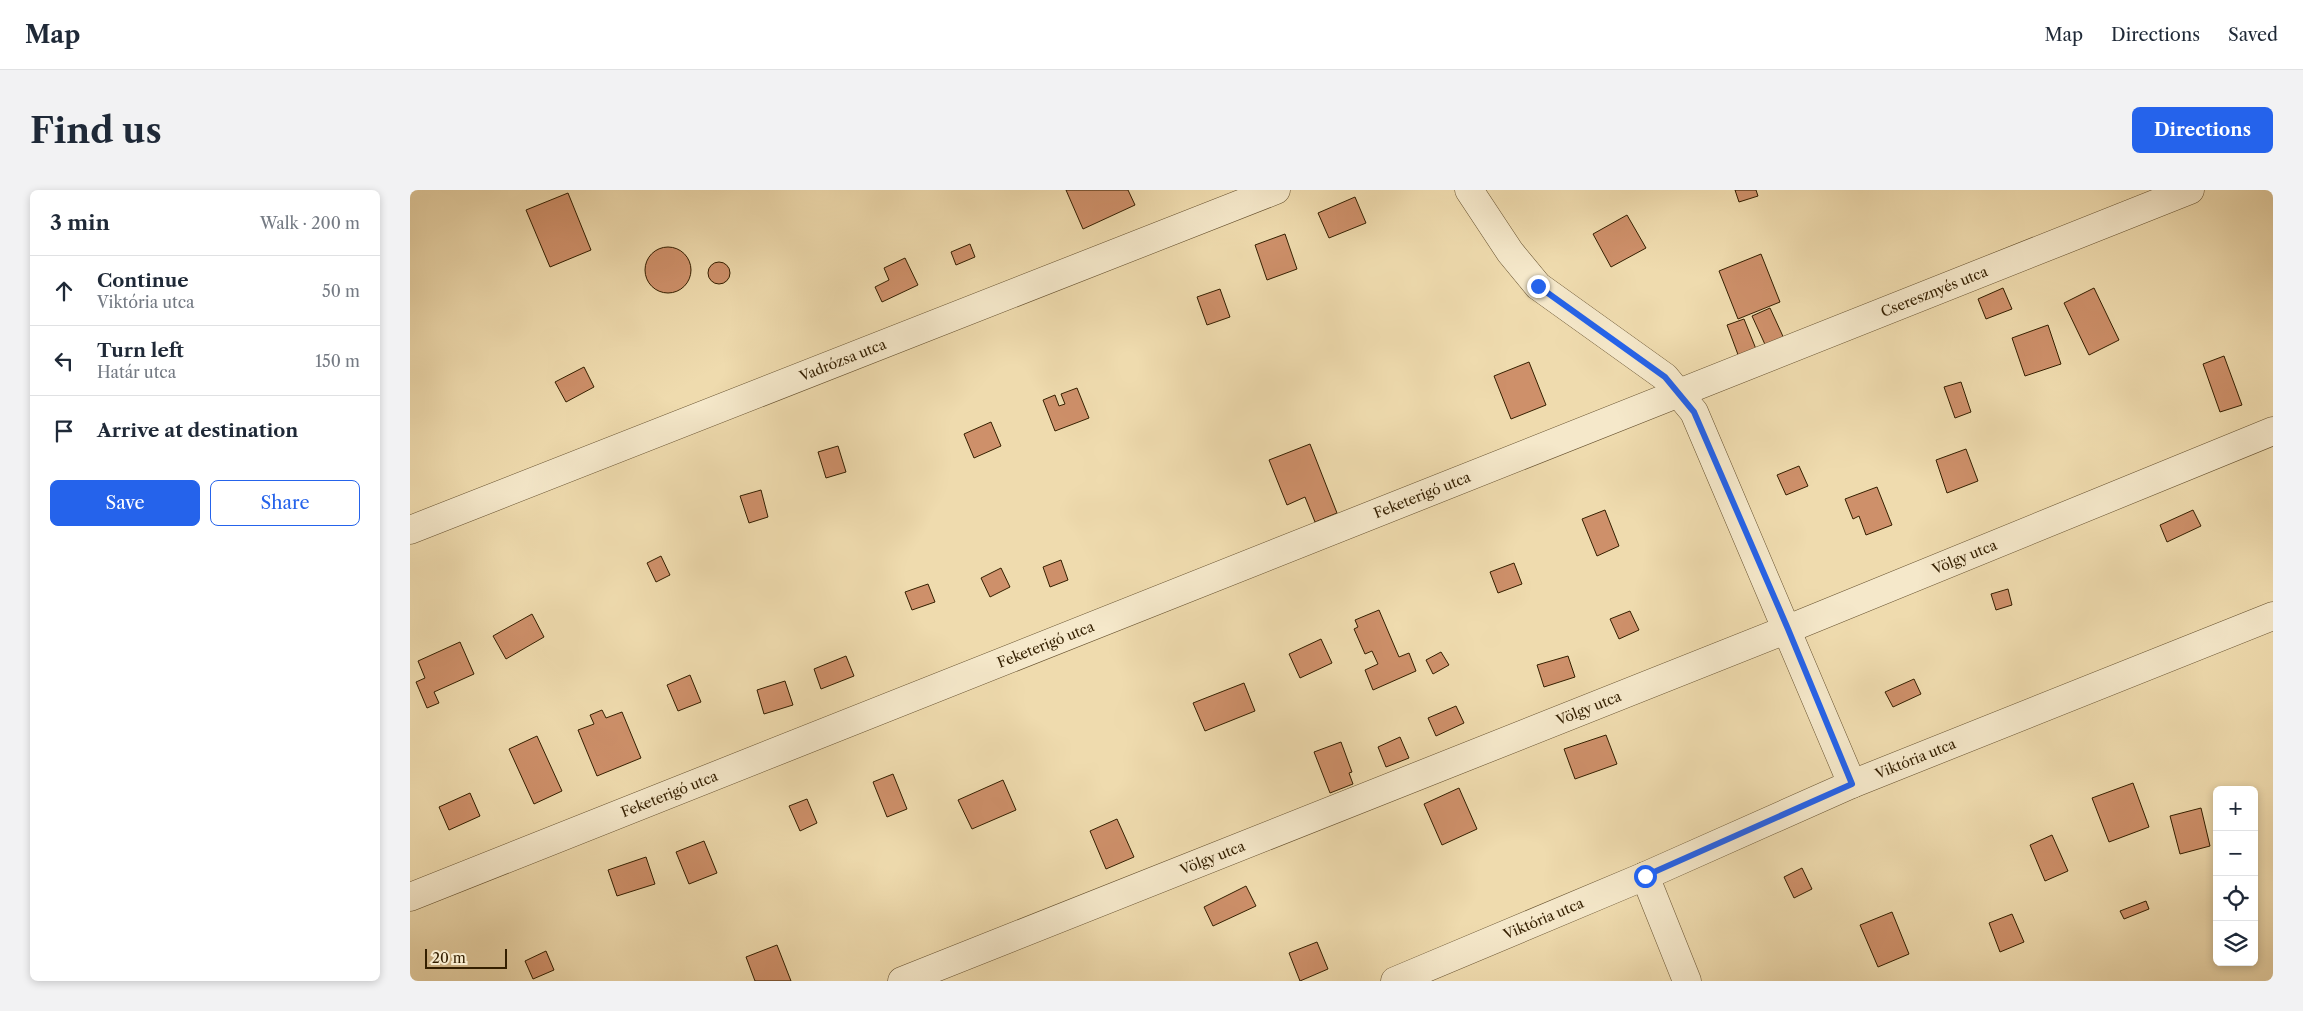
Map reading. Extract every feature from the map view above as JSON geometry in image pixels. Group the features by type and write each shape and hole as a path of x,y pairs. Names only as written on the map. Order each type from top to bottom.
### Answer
{"street":[{"name":"Vadrózsa utca","path":"410,530 1276,190"},
{"path":"1471,190 1510,252 1538,286 1665,377 1694,412 1788,629 1852,784"},
{"name":"Cseresznyés utca","path":"1680,394 2190,190"},
{"name":"Feketerigó utca","path":"410,896 1680,394"},
{"name":"Völgy utca","path":"902,981 1788,629 2273,431"},
{"name":"Viktória utca","path":"1395,981 1645,876 1852,784 2273,616"},
{"path":"1645,876 1687,981"}],"building":[{"path":"1066,190 1128,190 1135,205 1083,229"},
{"path":"1735,190 1756,190 1758,196 1739,202"},
{"path":"568,193 591,250 550,267 526,210"},
{"path":"1355,197 1366,223 1329,238 1318,213"},
{"path":"1627,215 1646,248 1611,267 1593,234"},
{"path":"1285,234 1297,269 1267,280 1255,245"},
{"path":"970,244 975,257 956,265 951,252"},
{"path":"663,247 673,247 687,257 691,270 687,283 681,289 673,293 663,293 649,283 645,275 645,265 655,251"},
{"path":"1761,254 1780,302 1738,319 1719,271"},
{"path":"905,258 918,285 882,302 875,287 889,280 884,268"},
{"path":"719,262 727,265 730,273 727,281 719,284 711,281 708,273 711,265"},
{"path":"2003,288 2012,309 1986,319 1978,299"},
{"path":"2094,288 2119,340 2089,355 2064,303"},
{"path":"1220,289 1230,317 1207,325 1197,297"},
{"path":"1770,308 1786,343 1768,351 1752,316"},
{"path":"1744,319 1758,354 1740,360 1727,325"},
{"path":"2048,325 2061,364 2025,376 2012,338"},
{"path":"2224,356 2242,405 2220,412 2203,364"},
{"path":"1529,362 1546,405 1511,419 1494,376"},
{"path":"584,367 594,387 566,402 555,382"},
{"path":"1961,382 1971,412 1955,418 1944,387"},
{"path":"1077,388 1089,418 1055,431 1043,400 1055,395 1059,406 1065,404 1061,394"},
{"path":"991,422 1001,446 974,458 964,434"},
{"path":"1310,444 1337,513 1315,522 1305,497 1287,505 1269,460"},
{"path":"838,446 846,472 826,478 818,452"},
{"path":"1966,449 1978,481 1947,493 1936,460"},
{"path":"1799,466 1808,486 1786,495 1777,475"},
{"path":"1877,487 1892,525 1866,535 1859,516 1853,519 1845,499"},
{"path":"761,490 768,517 749,523 740,496"},
{"path":"1605,510 1619,546 1597,556 1582,519"},
{"path":"2193,510 2201,526 2167,542 2160,525"},
{"path":"661,556 670,575 656,582 647,563"},
{"path":"1061,560 1068,580 1050,587 1043,567"},
{"path":"1514,563 1522,584 1498,593 1490,572"},
{"path":"1001,568 1010,587 990,597 981,578"},
{"path":"928,584 935,602 912,610 905,592"},
{"path":"2008,589 2012,605 1996,610 1991,594"},
{"path":"1379,610 1399,657 1409,653 1416,671 1373,690 1365,670 1378,664 1372,651 1365,654 1354,629 1358,627 1355,620"},
{"path":"1630,611 1639,630 1619,639 1610,619"},
{"path":"532,614 544,637 506,659 493,636"},
{"path":"1321,639 1332,663 1300,678 1289,654"},
{"path":"460,642 474,674 434,692 439,703 427,708 416,682 425,678 418,661"},
{"path":"1441,652 1449,665 1433,674 1426,660"},
{"path":"846,656 854,676 821,689 814,669"},
{"path":"1568,656 1575,677 1544,687 1537,665"},
{"path":"690,675 701,702 678,711 667,685"},
{"path":"1914,679 1921,694 1893,707 1885,692"},
{"path":"785,681 793,705 764,714 757,690"},
{"path":"1244,683 1255,711 1205,731 1193,703"},
{"path":"1456,706 1464,723 1436,736 1428,718"},
{"path":"602,710 606,718 622,712 641,758 597,776 578,730 594,724 590,715"},
{"path":"1606,735 1617,764 1575,779 1564,749"},
{"path":"537,736 562,791 534,804 509,749"},
{"path":"1400,737 1409,758 1386,767 1378,747"},
{"path":"1341,742 1352,772 1349,773 1353,784 1330,793 1314,752"},
{"path":"893,774 907,809 887,817 873,782"},
{"path":"1003,780 1016,810 972,829 958,800"},
{"path":"2133,783 2149,827 2109,842 2092,798"},
{"path":"1459,788 1477,829 1442,845 1424,804"},
{"path":"470,793 480,816 449,830 439,807"},
{"path":"807,799 817,823 800,831 789,806"},
{"path":"2201,808 2210,846 2180,854 2170,816"},
{"path":"1117,819 1134,857 1106,869 1090,831"},
{"path":"2052,835 2068,871 2045,881 2030,845"},
{"path":"704,841 717,873 689,884 676,852"},
{"path":"646,857 655,884 617,896 608,870"},
{"path":"1802,868 1812,889 1794,898 1784,877"},
{"path":"1246,886 1256,906 1213,926 1204,907"},
{"path":"2146,901 2149,909 2124,919 2120,911"},
{"path":"1892,912 1909,954 1878,967 1860,925"},
{"path":"2012,914 2024,942 2000,952 1989,923"},
{"path":"1317,942 1328,969 1300,981 1289,953"},
{"path":"777,945 791,981 755,981 746,957"},
{"path":"546,951 554,970 533,979 525,961"}],"route":[{"path":"1538,286 1665,377 1694,412 1788,629 1852,784 1645,876"}]}
